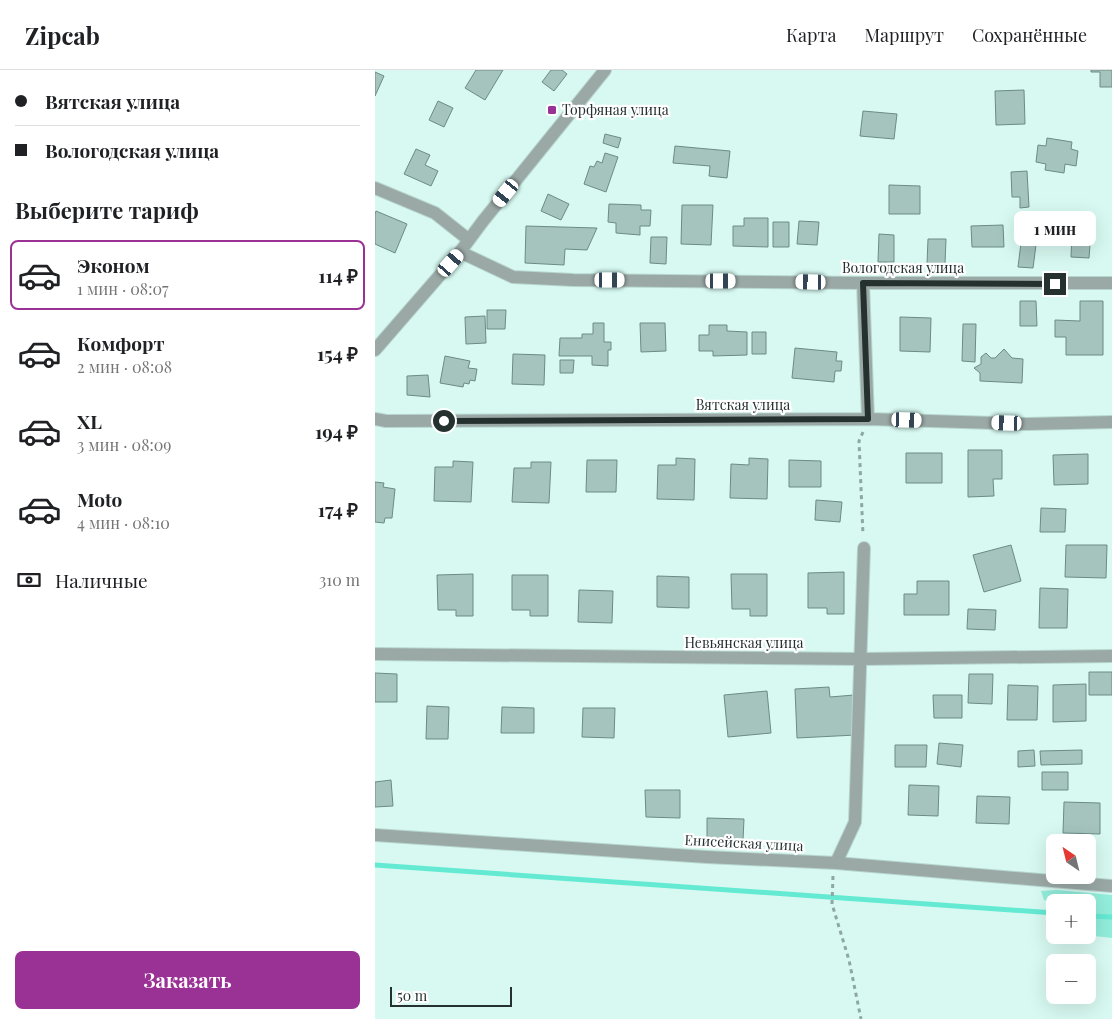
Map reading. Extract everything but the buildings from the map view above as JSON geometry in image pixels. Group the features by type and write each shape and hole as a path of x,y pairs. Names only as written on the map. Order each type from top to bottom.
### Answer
{"street":[{"path":"375,350 460,252 603,70"},
{"path":"375,188 435,214 469,240"},
{"name":"Вологодская улица","path":"460,252 513,277 573,280 1112,284"},
{"path":"863,283 868,419"},
{"name":"Вятская улица","path":"375,419 386,421 868,419 1027,424 1112,422"},
{"path":"836,863 855,822 858,780 864,548"},
{"name":"Невьянская улица","path":"375,654 861,659 1112,656"},
{"name":"Енисейская улица","path":"375,835 707,857 836,863 1112,886"}],"path":[{"path":"864,548 859,441 868,419"},
{"path":"836,863 832,880 833,904 849,960 861,1019"}],"green space":[{"path":"1057,890 1112,895 1112,938 1096,936 1096,894 1046,894 1046,901 1041,891"}],"waterway":[{"path":"375,865 1046,912"},
{"path":"1096,916 1112,917"}],"place":[{"name":"Торфяная улица","path":"552,110"}],"route":[{"path":"444,421 868,419 863,283 1055,284"}]}
